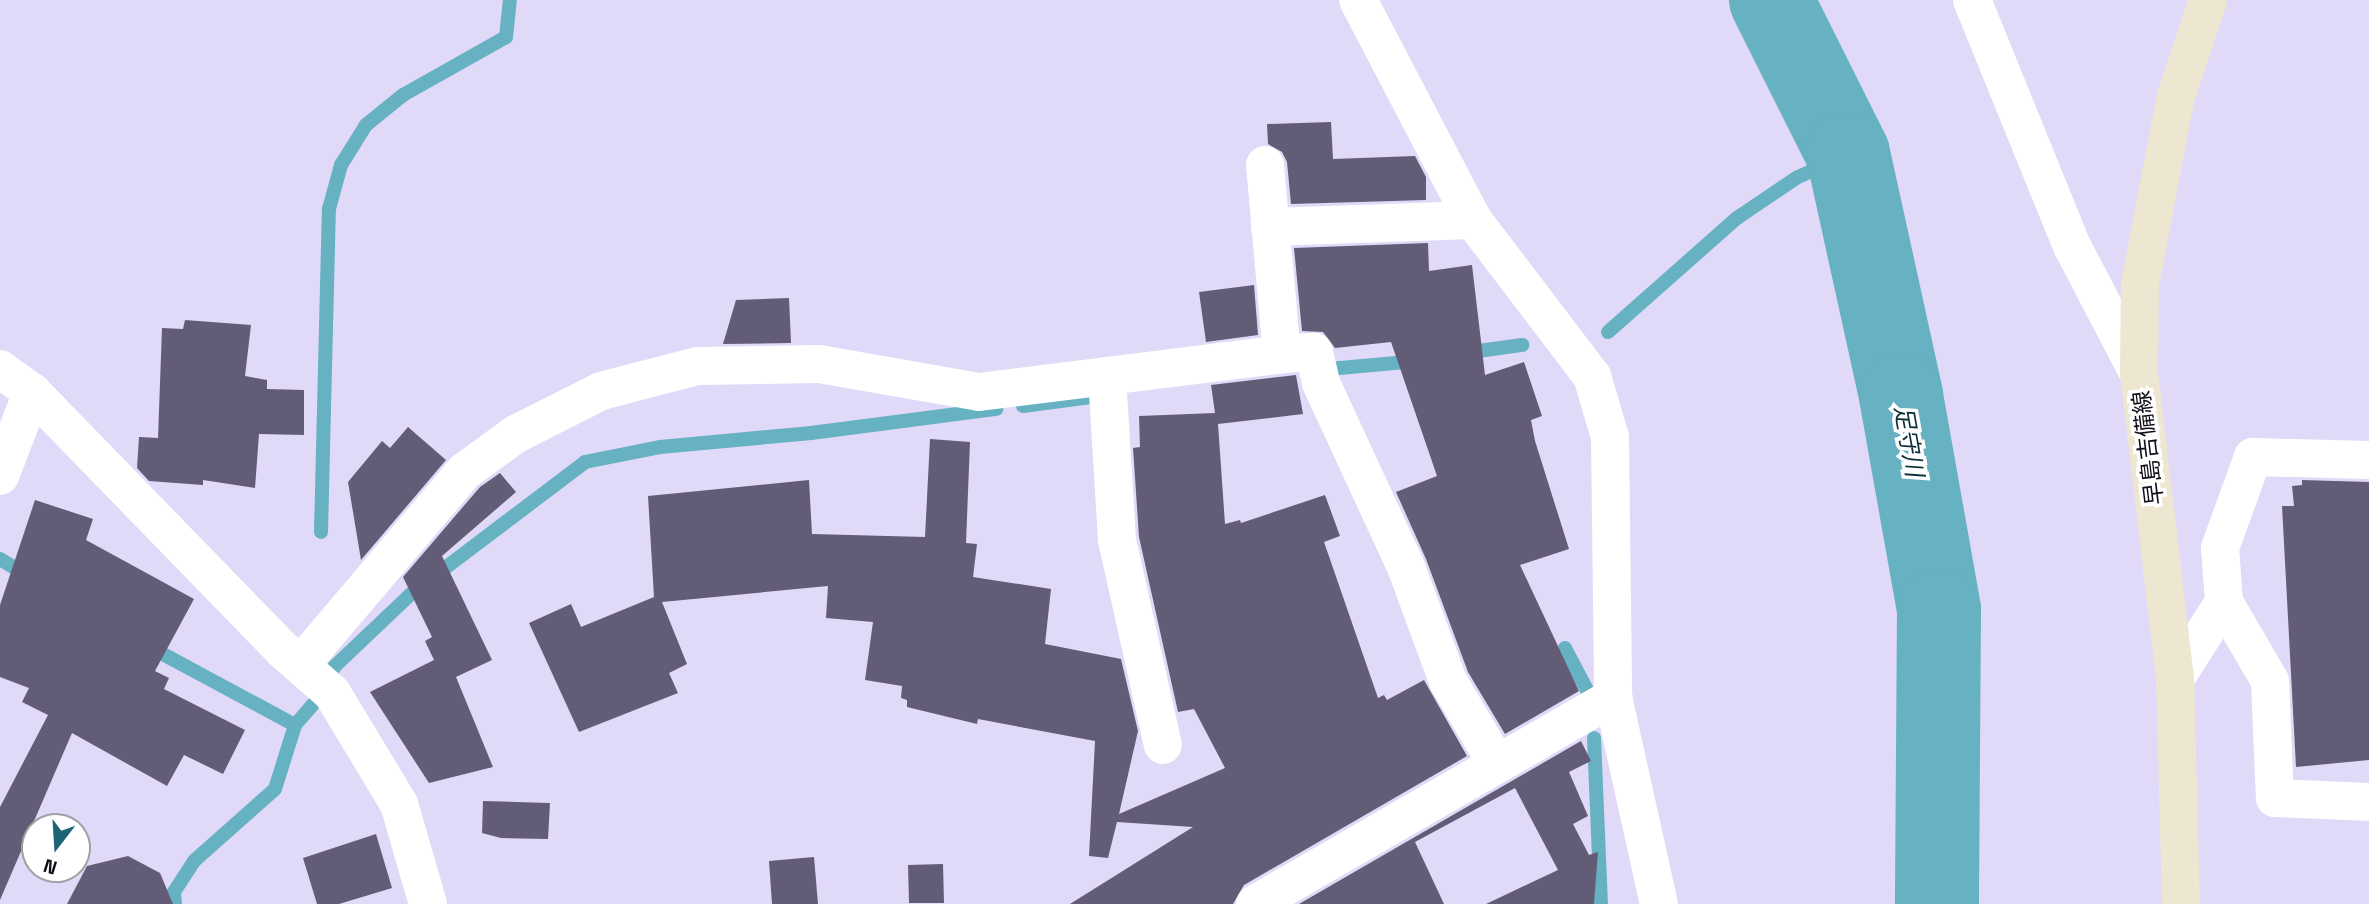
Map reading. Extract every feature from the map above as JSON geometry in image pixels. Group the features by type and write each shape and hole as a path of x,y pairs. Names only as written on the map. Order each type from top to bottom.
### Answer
{"main road":[{"name":"早島吉備線","path":"2181,904 2175,679 2139,374 2140,284 2176,96 2208,0"}],"street":[{"path":"1358,0 1473,220 1592,376 1609,437 1613,697 1658,904"},
{"path":"1972,0 2072,246 2139,374"},
{"path":"1265,165 1270,227 1306,367 1406,567 1448,681 1497,764"},
{"path":"1270,227 1473,220"},
{"path":"317,678 465,471 516,434 601,391 698,366 819,364 979,392 1107,388 1306,367"},
{"path":"0,369 32,392 274,641 317,678 399,804 428,904"},
{"path":"1107,388 1117,540 1163,745"},
{"path":"0,476 32,392"},
{"path":"2369,460 2253,457 2220,548 2224,601 2270,681 2275,797 2369,802"},
{"path":"2175,679 2224,601"},
{"path":"1255,904 1613,697"}],"building":[{"path":"1331,122 1333,159 1415,156 1426,177 1426,200 1291,204 1287,162 1282,152 1268,144 1267,124"},
{"path":"1428,243 1429,271 1472,265 1485,375 1524,362 1542,416 1531,420 1535,441 1569,549 1520,565 1579,691 1505,734 1468,672 1426,559 1396,492 1437,476 1391,342 1335,348 1323,332 1302,331 1294,248"},
{"path":"1254,285 1258,335 1206,342 1199,292"},
{"path":"789,298 791,343 723,344 736,300"},
{"path":"185,320 251,325 245,376 267,380 267,389 304,390 304,435 259,434 255,488 203,480 203,485 149,481 137,468 139,437 158,438 162,328 183,329"},
{"path":"1296,375 1303,414 1218,424 1225,524 1240,520 1241,523 1325,495 1340,536 1324,542 1378,698 1384,695 1387,700 1424,680 1467,756 1244,885 1233,904 1070,904 1193,827 1117,822 1108,858 1089,856 1095,741 978,719 977,724 907,707 907,700 901,698 902,686 865,680 873,622 826,618 828,586 662,602 687,664 669,673 678,693 579,732 529,623 571,604 581,627 654,597 648,496 809,480 812,534 925,537 930,439 970,442 966,543 977,544 973,577 1051,589 1045,644 1121,659 1138,731 1119,814 1225,768 1194,709 1178,712 1139,537 1133,448 1140,447 1139,416 1215,413 1211,385"},
{"path":"408,427 446,460 361,560 348,482 382,441 390,448"},
{"path":"500,473 516,492 442,556 492,660 456,677 493,767 429,783 370,692 434,660 425,641 432,637 403,577 480,487"},
{"path":"2302,480 2369,482 2369,760 2296,767 2282,506 2294,506 2292,486 2302,485"},
{"path":"35,500 93,519 86,540 194,599 155,671 169,678 164,689 245,730 223,774 184,755 167,786 72,733 38,813 21,813 21,851 0,900 0,807 48,715 22,702 29,688 0,677 0,605"},
{"path":"1581,741 1591,761 1569,772 1588,816 1573,824 1589,855 1598,852 1594,904 1486,904 1558,870 1515,788 1415,842 1444,904 1299,904"},
{"path":"483,801 550,803 548,839 501,838 482,833"},
{"path":"376,834 392,888 339,904 317,904 303,858"},
{"path":"128,856 160,873 173,904 67,904 78,883 91,883 91,865"},
{"path":"814,857 818,904 772,904 769,861"},
{"path":"943,864 944,903 909,903 908,865"}],"waterway":[{"path":"321,532 329,209 341,165 366,125 403,95 506,37 510,0"},
{"name":"足守川","path":"1771,0 1848,154 1901,396 1939,610 1937,904"},
{"path":"1608,332 1737,218 1796,178 1848,154"},
{"path":"1464,353 1522,345"},
{"path":"1318,370 1416,361"},
{"path":"1023,406 1107,395"},
{"path":"175,904 174,892 194,861 275,789 295,725 318,699 335,666 412,593 585,462 660,447 811,433 996,409"},
{"path":"0,559 28,576"},
{"path":"148,646 295,725"},
{"path":"1565,648 1589,694"},
{"path":"1594,738 1601,904"}]}
